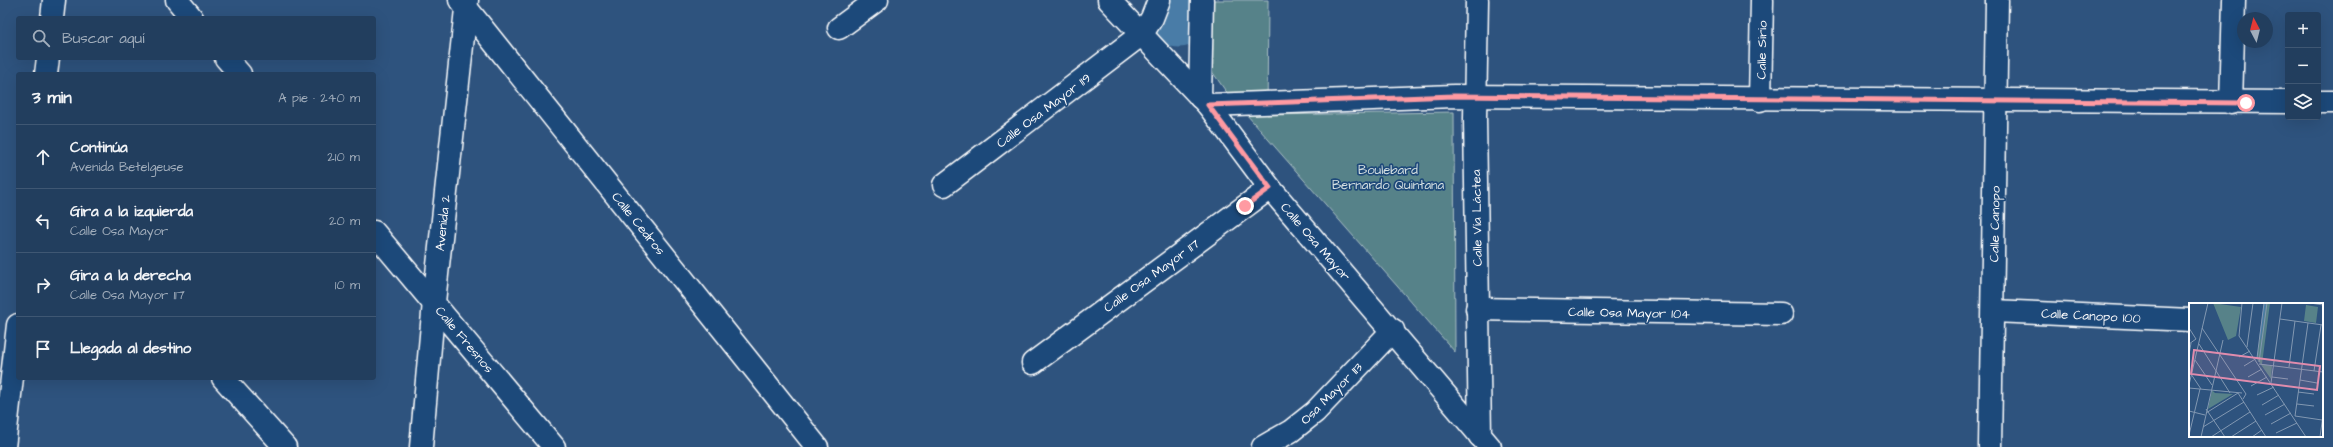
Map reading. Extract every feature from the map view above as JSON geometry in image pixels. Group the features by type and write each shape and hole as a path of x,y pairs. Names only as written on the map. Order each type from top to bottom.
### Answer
{"street":[{"path":"52,16 54,0"},
{"path":"177,0 190,16"},
{"path":"839,28 877,0"},
{"name":"Calle Osa Mayor","path":"1109,0 1204,101 1270,188 1393,330 1485,441"},
{"path":"1142,34 1152,18 1159,0"},
{"path":"1202,0 1204,101 1475,96 1760,100 2285,102"},
{"name":"Calle Vía Láctea","path":"1477,0 1475,96 1477,309 1485,441"},
{"name":"Calle Sirio","path":"1760,100 1762,0"},
{"name":"Calle Canopo","path":"1990,447 1997,0"},
{"path":"2231,103 2234,0"},
{"name":"Avenida 2","path":"421,447 434,302 465,2"},
{"name":"Calle Cedros","path":"465,2 817,447"},
{"name":"Calle Osa Mayor 119","path":"944,185 1142,34"},
{"path":"46,72 48,60"},
{"path":"228,60 238,72"},
{"path":"2321,102 2333,102"},
{"name":"Calle Osa Mayor 117","path":"1033,363 1270,188"},
{"name":"Calle Fresnos","path":"376,234 554,447"},
{"name":"Calle Osa Mayor 104","path":"1477,309 1781,314"},
{"name":"Calle Canopo 100","path":"1993,311 2189,320"},
{"name":"Osa Mayor 113","path":"1263,447 1291,431 1315,412 1393,330"},
{"path":"5,446 16,344"},
{"path":"225,380 285,447"}],"green space":[{"name":"Boulebard Bernardo Quintana","path":"1172,0 1268,0 1267,115 1454,112 1455,352 1225,90 1172,14"}],"waterway":[{"path":"1179,0 1179,18"}],"route":[{"path":"1245,206 1270,188 1208,105 1454,96 1760,100 1980,100 2246,103"}]}
